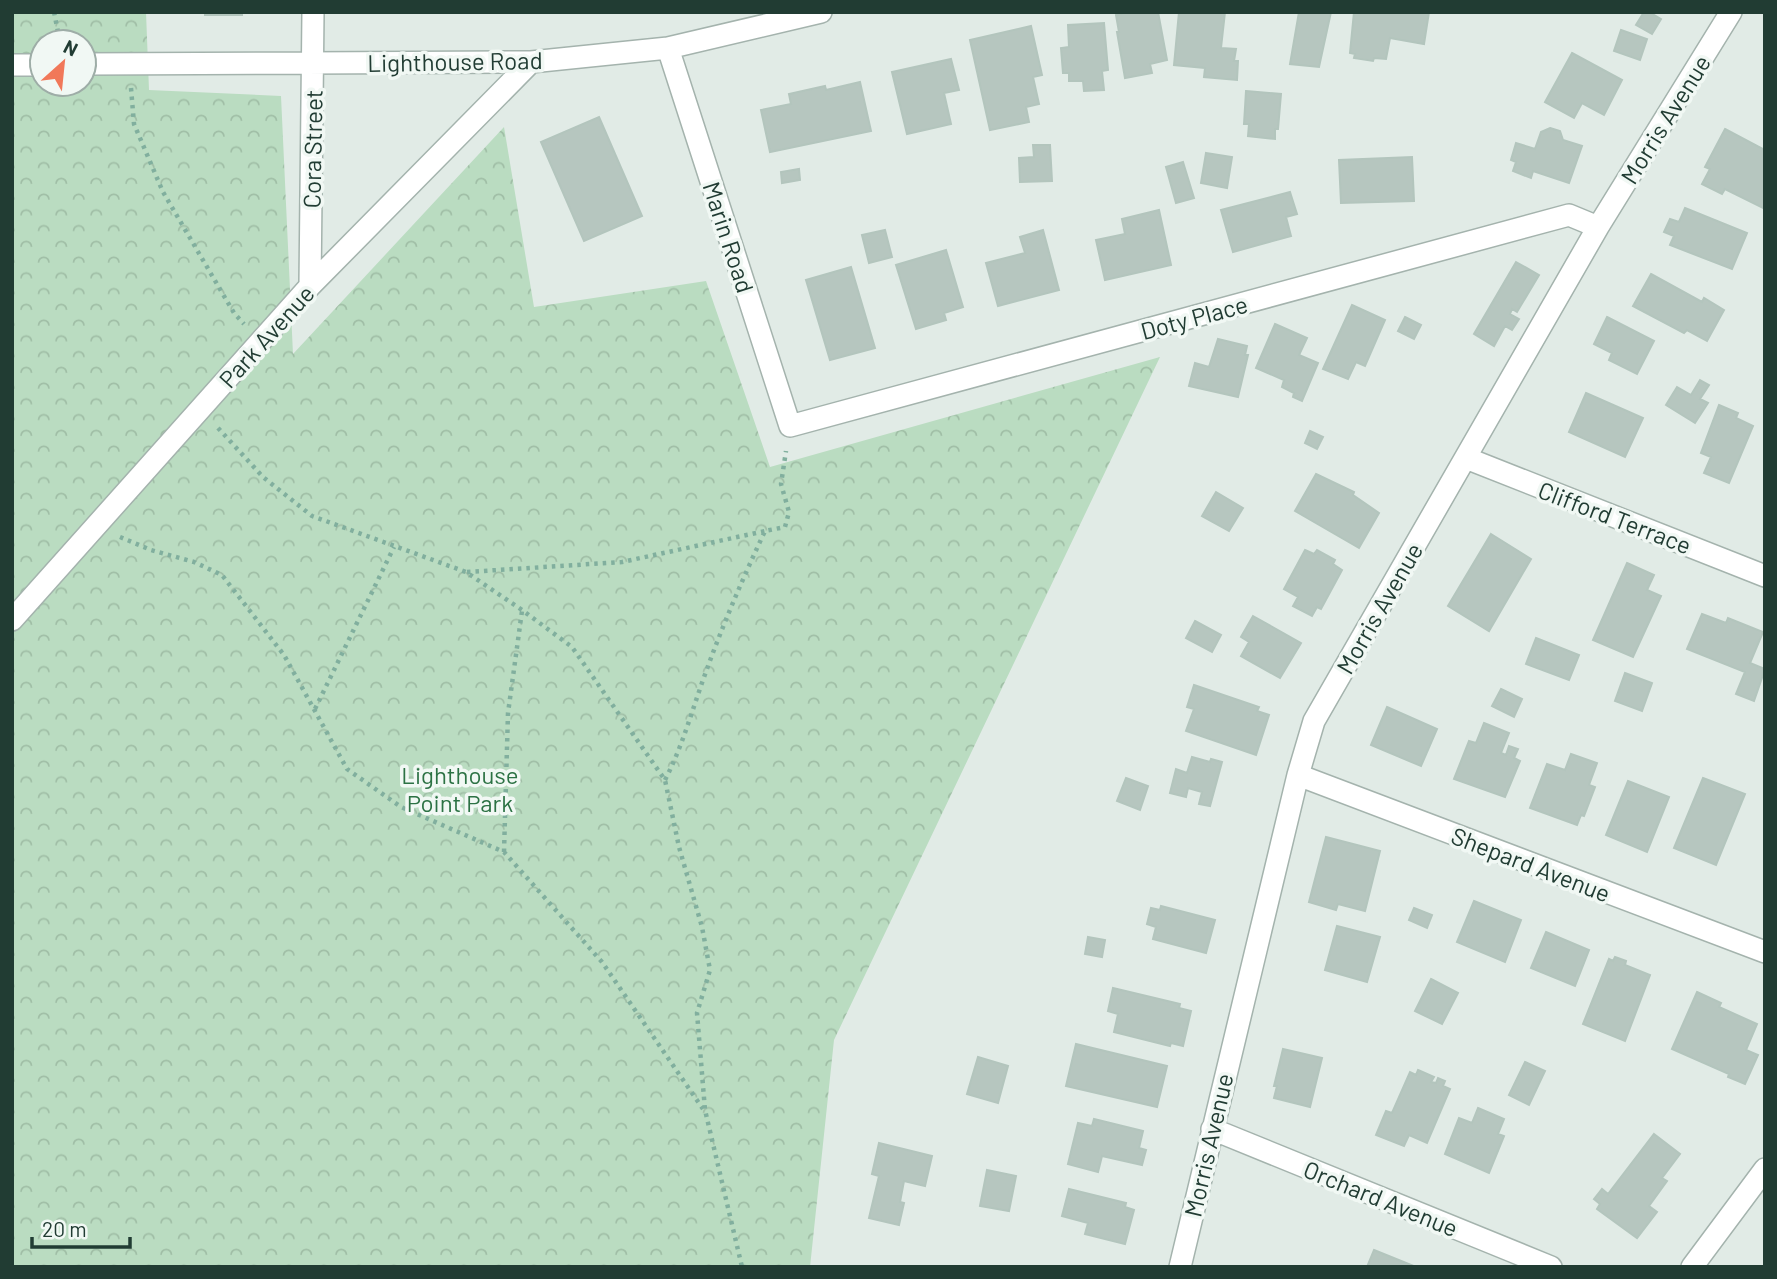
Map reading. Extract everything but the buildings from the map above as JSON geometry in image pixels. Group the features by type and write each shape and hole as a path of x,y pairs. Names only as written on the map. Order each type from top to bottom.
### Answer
{"street":[{"name":"Cora Street","path":"310,286 313,12"},
{"name":"Lighthouse Road","path":"98,64 531,62 668,48 821,12"},
{"name":"Morris Avenue","path":"1180,1267 1298,775 1314,721 1598,227 1731,12"},
{"name":"Marin Road","path":"668,48 790,426"},
{"name":"Park Avenue","path":"12,620 310,286 531,62"},
{"name":"Doty Place","path":"790,426 1569,215 1598,227"},
{"name":"Clifford Terrace","path":"1466,458 1765,576"},
{"name":"Shepard Avenue","path":"1298,775 1765,952"},
{"name":"Orchard Avenue","path":"1212,1129 1551,1267"},
{"path":"1692,1267 1765,1169"}],"path":[{"path":"129,64 134,124 163,192 234,313 260,343"},
{"path":"201,409 262,477 312,516 466,572 572,647 665,780 679,847 702,927 710,970 697,1013 705,1110 743,1267"},
{"path":"466,572 622,562 785,527 789,512 781,484 790,426"},
{"path":"96,527 151,550 194,562 222,575 284,655 347,769 401,807 504,852 602,962 705,1110"},
{"path":"665,780 681,748 733,600 765,531"},
{"path":"314,710 394,547"},
{"path":"504,852 508,713 522,610"}],"green space":[{"name":"Lighthouse Point Park","path":"12,12 146,12 149,90 281,96 293,354 504,127 534,307 706,281 770,467 1160,357 834,1040 810,1267 12,1267"}]}
